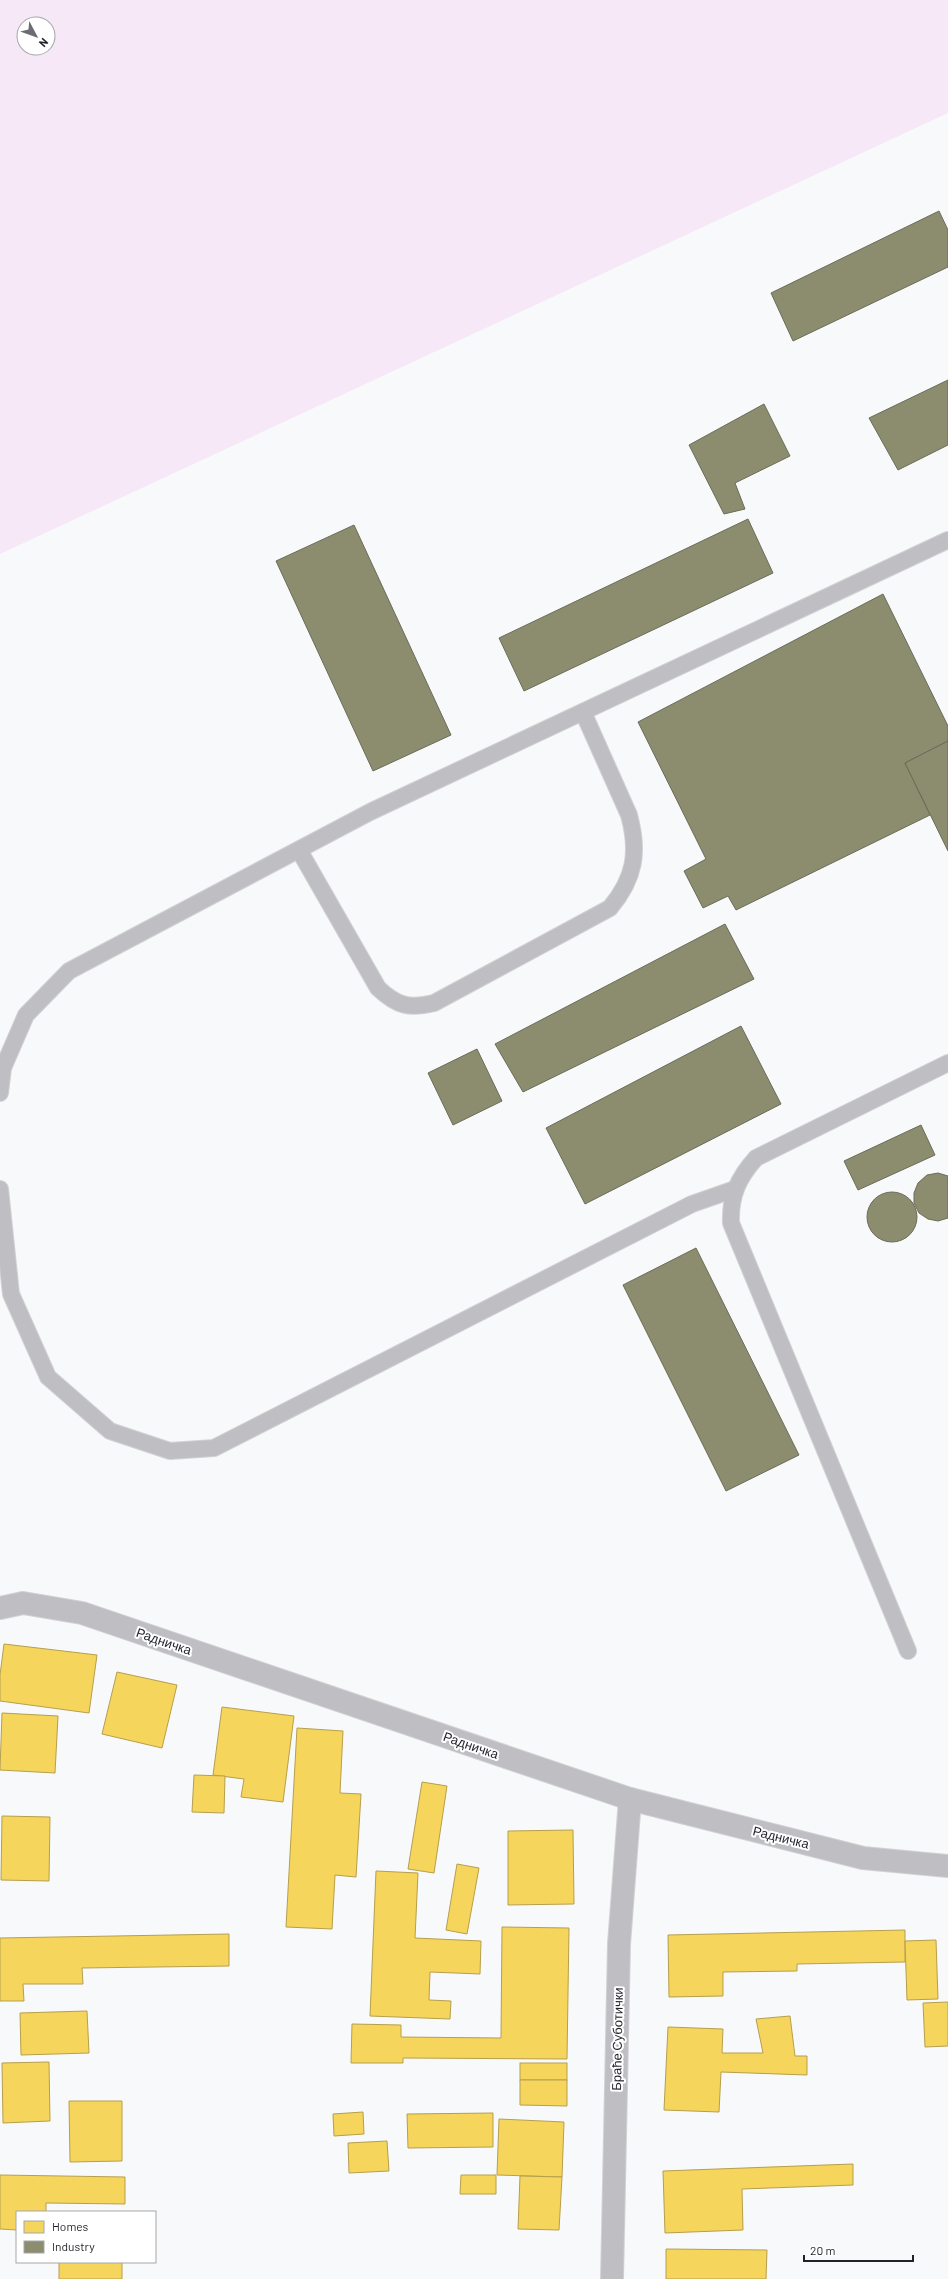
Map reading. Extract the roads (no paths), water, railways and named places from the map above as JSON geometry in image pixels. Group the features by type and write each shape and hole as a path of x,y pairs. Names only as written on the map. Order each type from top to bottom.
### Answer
{"street":[{"name":"Радничка","path":"0,1608 23,1603 82,1613 630,1799 863,1858 948,1866"},
{"name":"Браће Суботички","path":"612,2279 619,1944 630,1799"}],"lane":[{"path":"0,1093 3,1068 26,1015 69,971 370,812 948,540"},
{"path":"299,850 378,988 388,998 402,1005 418,1006 434,1003 610,908 628,881 635,848 630,820 583,712"},
{"path":"908,1651 731,1223 731,1206 735,1189 744,1172 756,1158 948,1063"},
{"path":"0,1189 10,1294 48,1377 110,1431 170,1451 214,1448 692,1204 735,1189"}]}
